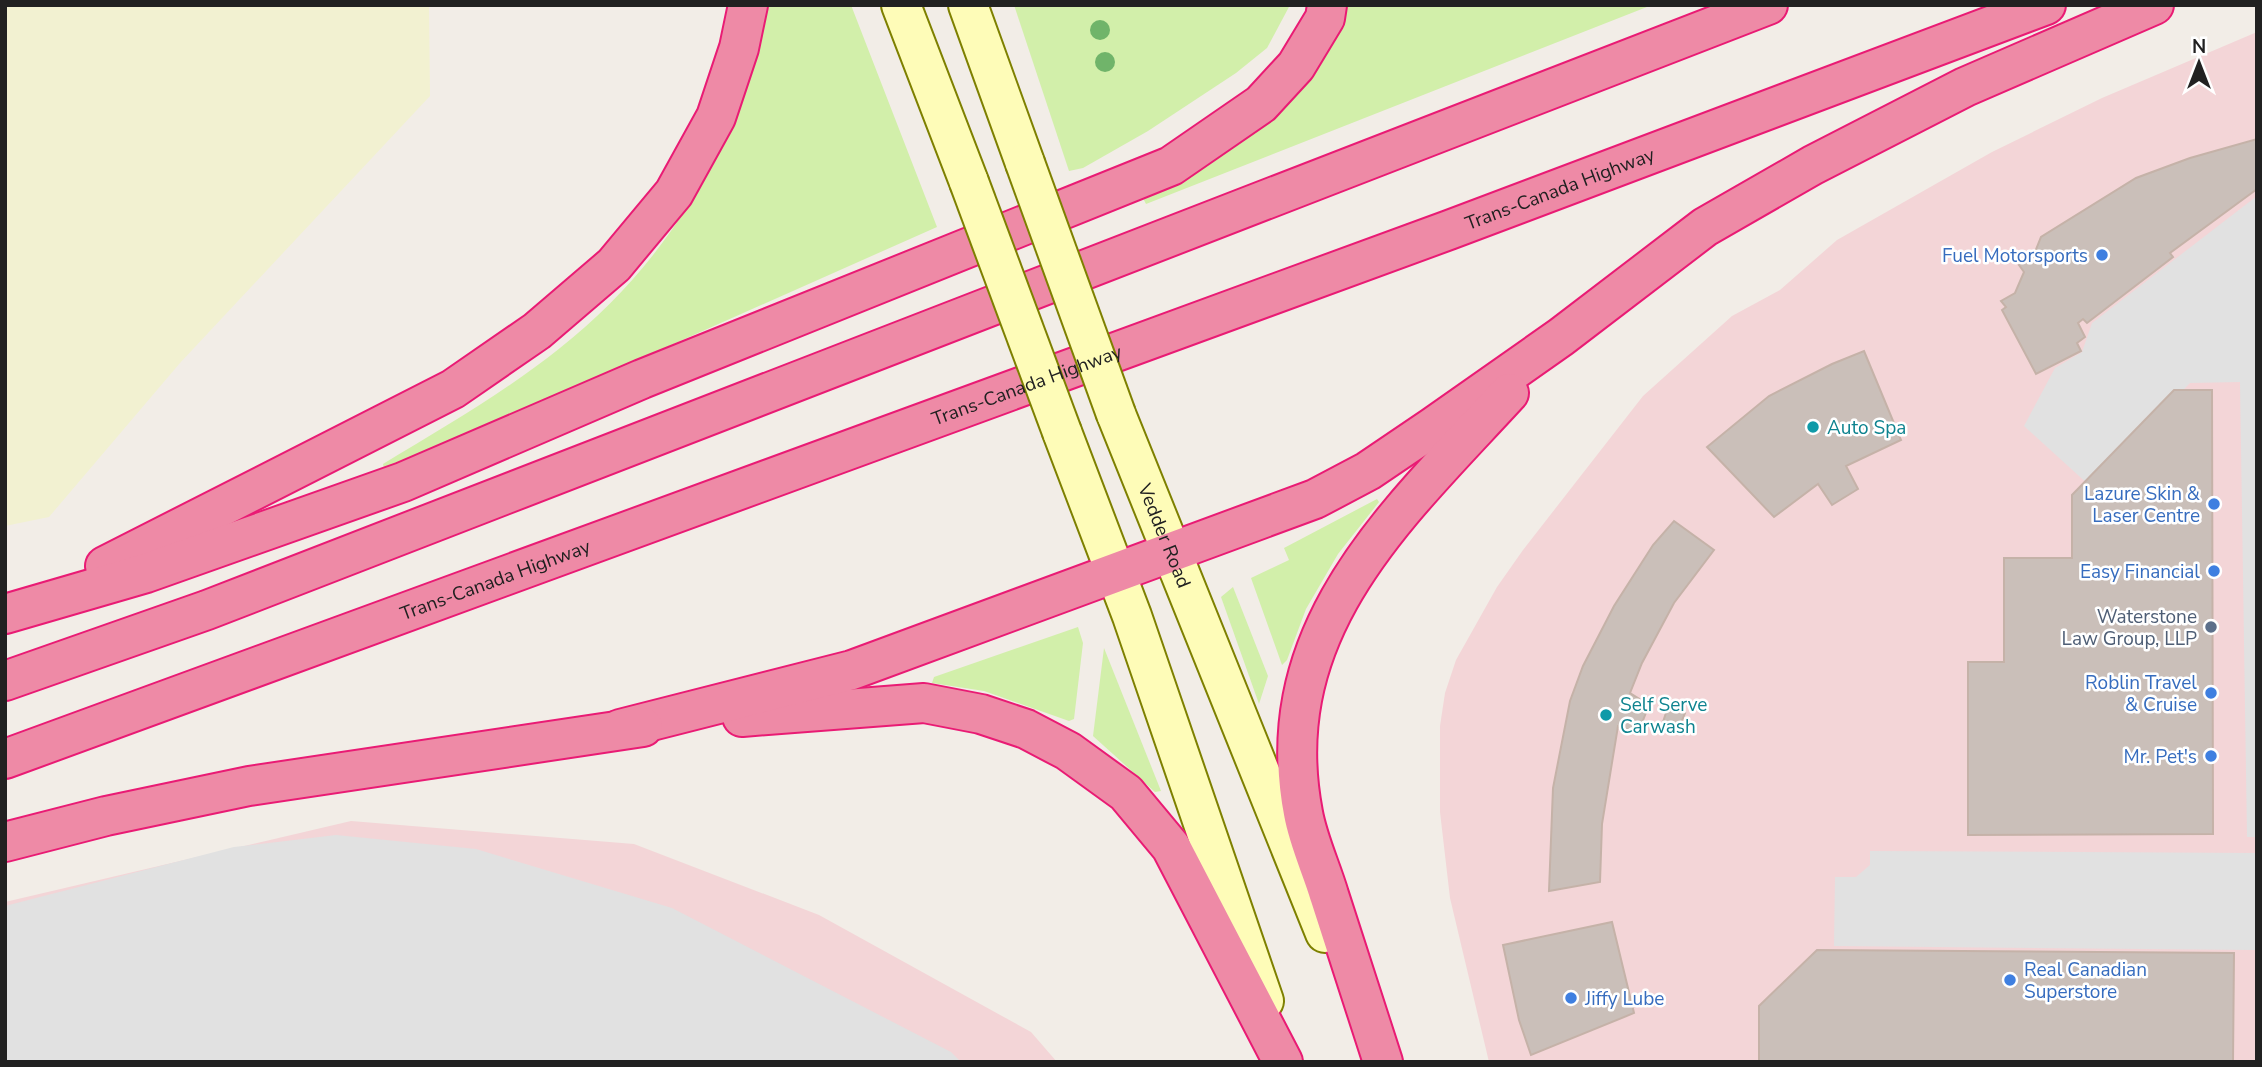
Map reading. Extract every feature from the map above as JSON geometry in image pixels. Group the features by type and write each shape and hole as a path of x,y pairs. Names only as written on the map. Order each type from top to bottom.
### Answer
{"highway":[{"path":"12,612 453,389 537,331 614,265 674,193 716,117 739,48 748,5"},
{"path":"12,612 146,573 403,482 642,379 1171,166 1261,104 1296,66 1325,18 1328,5"},
{"path":"5,681 207,610 1769,5"},
{"name":"Trans-Canada Highway","path":"5,759 1436,235 2046,5"},
{"path":"620,729 852,670 1116,575 1315,499 1368,471 1561,337 1705,227 1813,165 1965,87 2154,5"},
{"path":"1383,1062 1303,814 1299,768 1308,671 1327,618 1373,546 1561,337"},
{"path":"5,842 106,816 249,786 620,729 856,706 924,703 981,714 1026,729 1068,751 1126,793 1171,847 1284,1062"}],"main road":[{"path":"901,5 1116,575 1284,1062"},
{"name":"Vedder Road","path":"968,5 1115,414 1377,1062"}],"shaded area":[{"path":"2257,32 2257,1062 1489,1062 1450,898 1440,812 1440,726 1445,693 1456,660 1497,587 1523,550 1643,396 1732,316 1780,290 1837,240 1992,152 2102,98"},
{"path":"2257,196 2257,837 2247,837 2240,382 2190,383 2090,486 2024,426 2055,368 2082,352 2092,323"},
{"path":"351,821 634,844 819,915 1031,1032 1057,1062 5,1062 5,902"},
{"path":"336,835 476,849 672,908 951,1052 961,1062 5,1062 5,906 234,847"},
{"path":"1870,851 2257,853 2255,950 1834,946 1835,877 1856,877 1870,865"}],"green space":[{"path":"5,5 429,5 430,96 180,363 49,517 5,526"},
{"path":"766,5 851,5 937,227 385,472 383,464 496,395 560,348 598,315 634,278 666,238 719,150 755,55"},
{"path":"1014,5 1290,5 1267,48 1236,73 1148,131 1083,168 1069,171"},
{"path":"1343,5 1652,5 1146,204 1143,198 1230,149 1274,117"},
{"path":"1377,499 1379,502 1338,554 1306,609 1287,660 1282,665 1251,578 1289,560 1284,548"},
{"path":"1233,587 1268,676 1259,704 1221,597"},
{"path":"1078,627 1083,643 1074,719 1069,721 984,691 932,683 934,677"},
{"path":"1104,648 1161,791 1155,792 1093,736"}],"building":[{"name":"Fuel Motorsports","path":"2257,139 2257,189 2170,253 2173,257 2087,323 2083,319 2078,323 2085,337 2077,343 2081,351 2036,374 2002,310 2006,307 2001,301 2015,293 2024,272 2019,265 2033,257 2041,237 2136,178 2190,158"},
{"name":"Auto Spa","path":"1864,351 1901,440 1846,466 1858,489 1832,505 1818,484 1774,517 1707,447 1769,396"},
{"path":"2174,390 2212,390 2213,834 1968,835 1968,662 2004,662 2004,558 2072,558 2072,495"},
{"name":"Self Serve Carwash","path":"1674,521 1714,550 1674,603 1642,663 1630,693 1649,705 1638,733 1618,726 1602,824 1600,882 1549,891 1553,788 1570,701 1583,666 1614,606 1653,545"},
{"path":"1668,707 1685,713 1679,728 1663,722"},
{"name":"Jiffy Lube","path":"1612,922 1634,1013 1531,1055 1519,1020 1503,945"},
{"name":"Real Canadian Superstore","path":"1817,950 2234,953 2233,1062 1759,1062 1759,1006"}],"place":[{"name":"Fuel Motorsports","path":"2102,255"},
{"name":"Auto Spa","path":"1813,427"},
{"name":"Lazure Skin & Laser Centre","path":"2214,504"},
{"name":"Easy Financial","path":"2214,571"},
{"name":"Waterstone Law Group, LLP","path":"2211,627"},
{"name":"Roblin Travel & Cruise","path":"2211,693"},
{"name":"Self Serve Carwash","path":"1606,715"},
{"name":"Mr. Pet's","path":"2211,756"},
{"name":"Real Canadian Superstore","path":"2010,980"},
{"name":"Jiffy Lube","path":"1571,998"}]}
